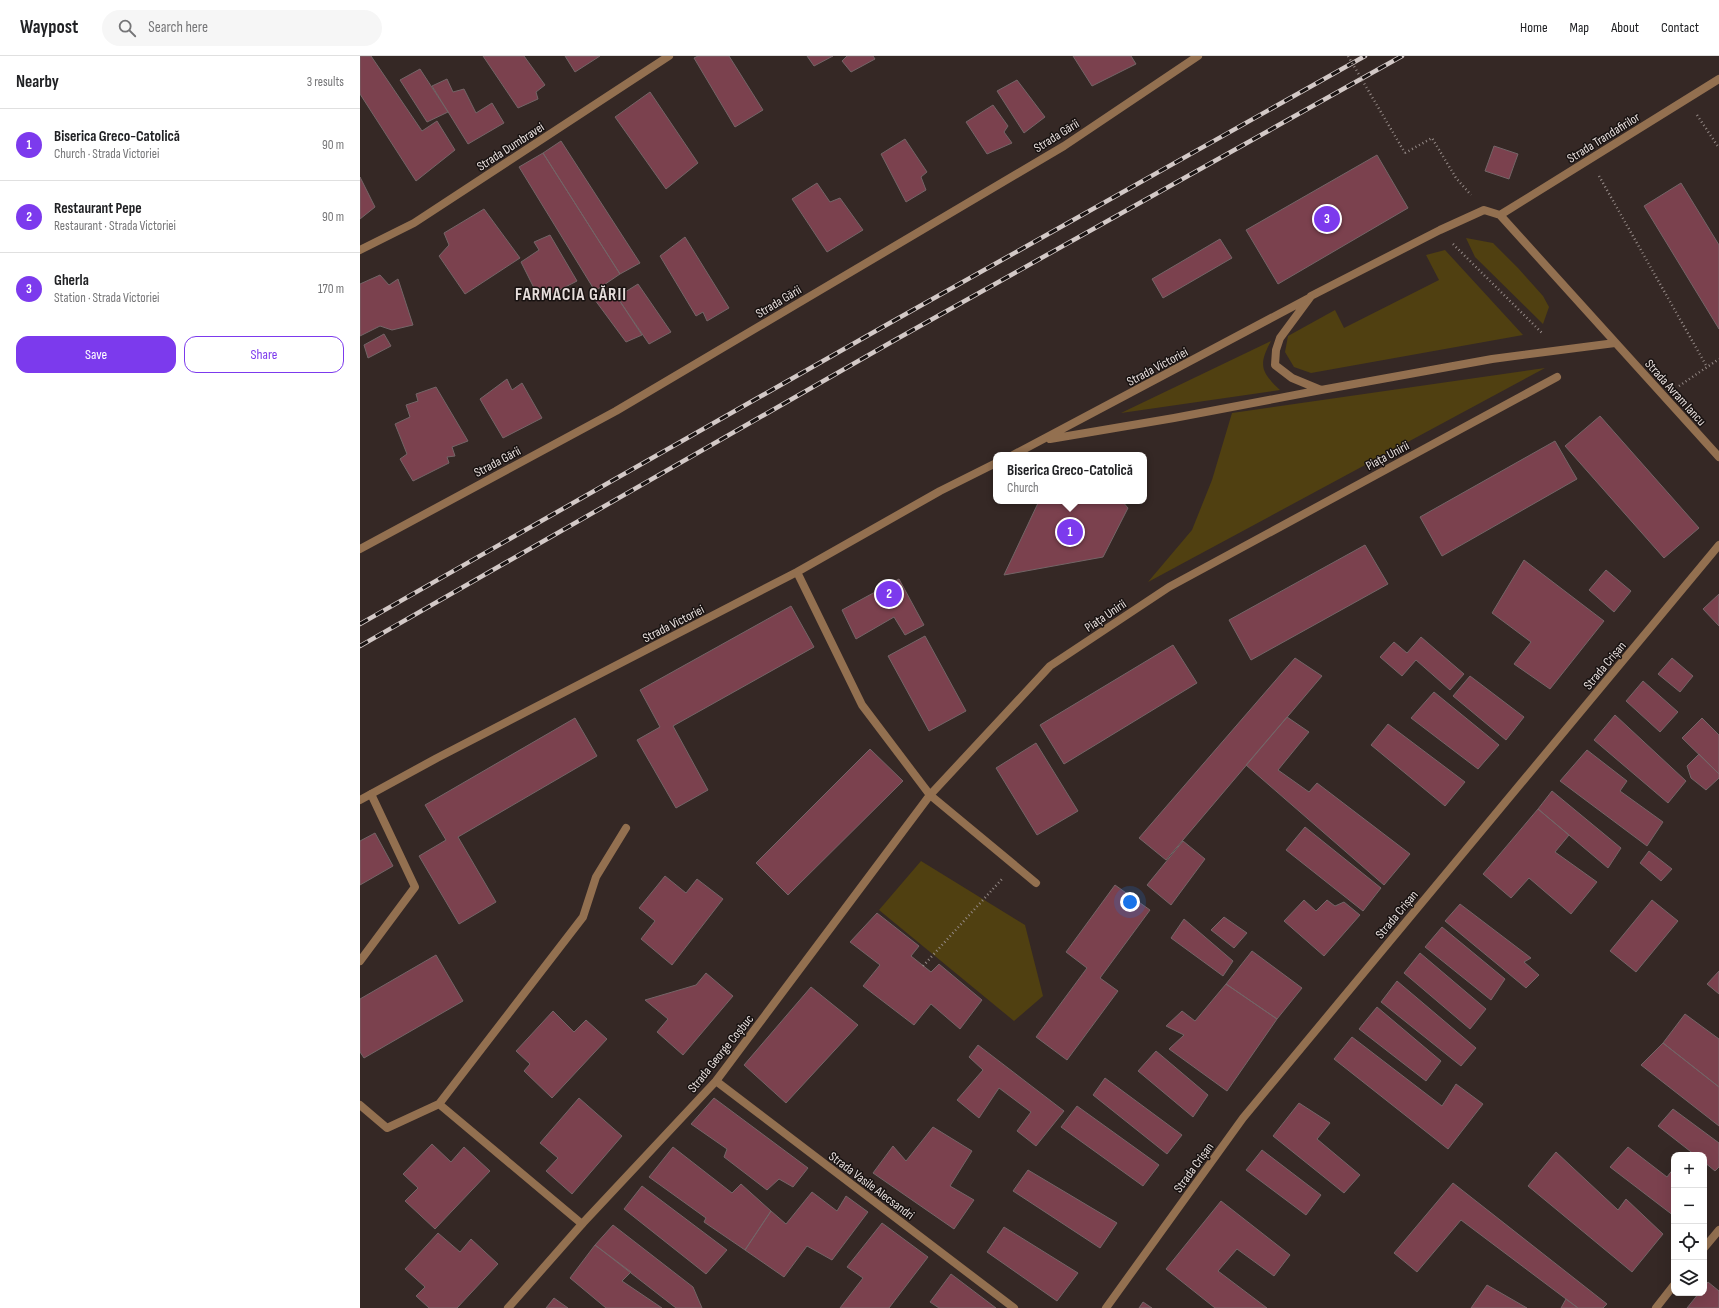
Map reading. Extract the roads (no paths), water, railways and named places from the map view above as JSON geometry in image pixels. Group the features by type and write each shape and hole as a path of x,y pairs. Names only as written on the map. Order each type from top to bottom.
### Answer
{"street":[{"name":"Strada Dumbravei","path":"360,250 414,223 669,56"},
{"name":"Strada Gării","path":"360,549 616,411 1064,146 1198,56"},
{"name":"Strada Trandafirilor","path":"1500,215 1719,79"},
{"name":"Strada Victoriei","path":"1019,452 1311,296 1440,230 1484,210 1500,215"},
{"name":"Strada Avram Iancu","path":"1500,215 1719,457"},
{"path":"1311,296 1280,338 1276,350 1275,365 1292,378 1321,390"},
{"path":"1043,440 1174,418 1492,359 1615,343"},
{"name":"Piața Unirii","path":"930,795 1050,666 1169,586 1557,376"},
{"name":"Strada Victoriei","path":"360,800 797,572 940,491 993,464"},
{"name":"Strada Crișan","path":"1106,1308 1243,1118 1719,545"},
{"path":"797,572 862,705 930,795 1036,883"},
{"path":"360,961 415,887 371,794"},
{"name":"Strada George Coșbuc","path":"508,1308 582,1224 716,1081 930,795"},
{"path":"360,1105 387,1128 439,1104 583,917 596,877 626,828"},
{"name":"Strada Vasile Alecsandri","path":"716,1081 1014,1308"},
{"path":"439,1104 582,1224"},
{"path":"1707,1244 1719,1230"},
{"path":"1656,1308 1671,1289"}],"railway":[{"path":"360,624 888,324 1365,56"},
{"path":"360,646 895,340 1402,56"}],"place":[{"name":"Gherla","path":"1327,219"},
{"name":"Biserica Greco-Catolică","path":"1070,532"},
{"name":"Restaurant Pepe","path":"889,594"}],"district":[{"name":"FARMACIA GĂRII","path":"571,294"}]}
